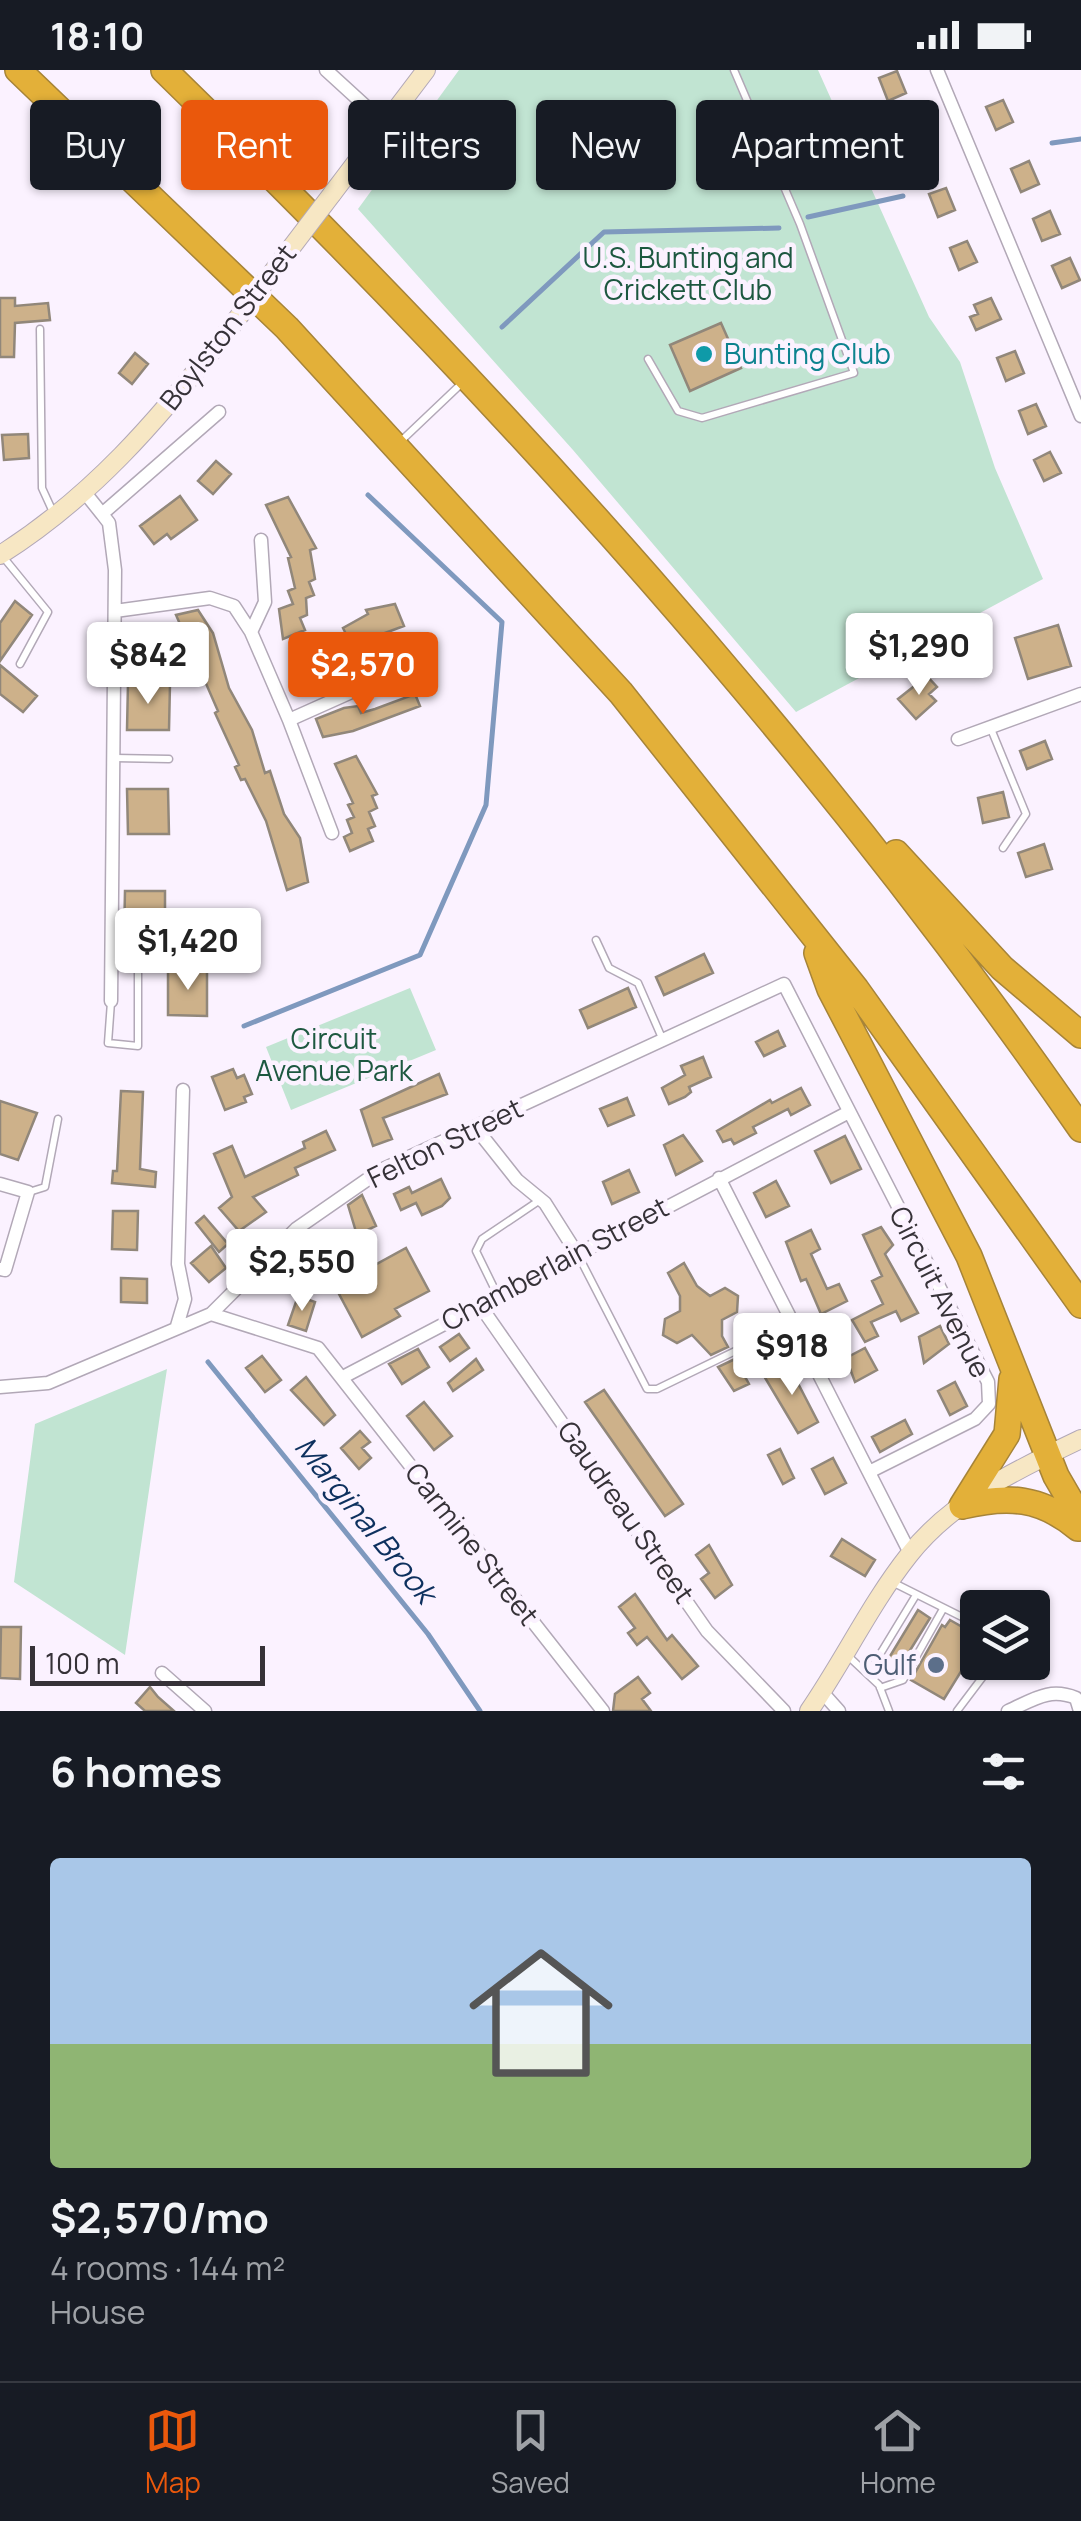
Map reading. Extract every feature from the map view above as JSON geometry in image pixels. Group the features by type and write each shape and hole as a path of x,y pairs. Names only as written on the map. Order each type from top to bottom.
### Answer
{"highway":[{"path":"18,70 288,328 621,694 910,1062 1081,1305"},
{"path":"164,70 469,377 767,715 1002,968 1081,1035"},
{"path":"767,715 910,894 1081,1129"},
{"path":"811,934 830,988 969,1256 1065,1496 1081,1520"},
{"path":"962,1506 1006,1434 1013,1382 1006,1346"},
{"path":"962,1506 1009,1498 1035,1501 1081,1530"}],"main road":[{"name":"Boylston Street","path":"402,100 426,70"},
{"name":"Boylston Street","path":"0,554 86,494 134,446 224,336 348,172"},
{"path":"809,1711 910,1553 962,1506 1081,1439"}],"street":[{"path":"326,70 359,100"},
{"path":"937,70 1081,416"},
{"path":"102,514 220,412"},
{"path":"86,494 109,523 115,611 111,1001"},
{"path":"251,632 265,602 261,540"},
{"path":"115,611 210,598 234,606 251,632 289,720 332,833"},
{"path":"289,720 403,669"},
{"path":"958,740 1081,694"},
{"name":"Felton Street","path":"0,1388 48,1382 211,1314 310,1219 381,1170 784,984 849,1112"},
{"path":"176,1326 185,1299 178,1264 183,1090"},
{"name":"Chamberlain Street","path":"343,1377 849,1112"},
{"name":"Circuit Avenue","path":"849,1112 988,1382 989,1404 975,1419 869,1472"},
{"path":"475,1127 518,1180 541,1199 576,1252"},
{"path":"719,1178 910,1553"},
{"path":"0,1184 28,1192 6,1270 0,1268"},
{"name":"Gaudreau Street","path":"479,1304 706,1631 784,1711"},
{"path":"211,1314 318,1348 343,1377"},
{"name":"Carmine Street","path":"343,1377 603,1711"},
{"path":"162,1673 205,1711"},
{"path":"822,1692 839,1711"},
{"path":"1008,1711 1043,1694 1062,1692 1076,1698 1080,1711"}],"lane":[{"path":"648,359 678,411 702,418 854,374 814,261 734,70"},
{"path":"40,330 42,488 56,518"},
{"path":"397,445 469,377"},
{"path":"0,554 48,612 20,664"},
{"path":"990,728 1026,814 1003,848"},
{"path":"115,758 169,759"},
{"path":"596,940 609,968 638,983 662,1039"},
{"path":"111,1001 108,1043 138,1046 138,955 112,954"},
{"path":"28,1192 44,1187 58,1119"},
{"path":"497,1294 476,1251 482,1239 541,1199"},
{"path":"576,1252 647,1389 657,1389 793,1323"},
{"path":"891,1581 960,1617"},
{"path":"868,1674 916,1595"},
{"path":"880,1688 904,1680 906,1666 943,1609"},
{"path":"900,1621 908,1626"},
{"path":"891,1636 900,1640"},
{"path":"881,1652 890,1656"},
{"path":"846,1654 880,1688 888,1711"},
{"path":"957,1711 980,1680"}],"green space":[{"name":"U.S. Bunting and Crickett Club","path":"459,70 818,70 831,100 696,100 696,190 872,190 929,317 960,362 995,468 1043,579 796,712 573,450 358,209 372,190 516,190 516,100 437,100"},
{"name":"Circuit Avenue Park","path":"410,988 436,1050 291,1110 266,1047"},
{"path":"167,1369 125,1655 14,1582 35,1424"}],"building":[{"path":"897,71 906,93 888,100 879,78"},
{"path":"1003,100 1013,122 996,130 986,107"},
{"path":"1029,161 1039,184 1021,192 1011,169"},
{"path":"946,188 955,210 938,217 929,194"},
{"path":"1050,211 1060,234 1042,241 1033,219"},
{"path":"967,241 977,262 959,270 950,248"},
{"path":"1070,258 1080,280 1062,288 1052,266"},
{"path":"0,298 15,298 15,306 48,303 50,320 15,323 14,357 0,357"},
{"path":"991,298 1001,319 976,330 970,317 978,314 974,305"},
{"name":"Bunting Club","path":"721,323 741,368 690,391 670,345"},
{"path":"1015,351 1024,373 1006,381 997,358"},
{"path":"135,353 148,364 132,384 119,373"},
{"path":"1036,404 1046,426 1028,434 1019,411"},
{"path":"28,434 29,458 4,460 2,435"},
{"path":"1050,452 1061,473 1044,481 1034,460"},
{"path":"216,461 231,474 213,494 198,481"},
{"path":"180,496 197,520 171,539 167,534 154,544 140,526"},
{"path":"288,497 316,548 310,550 315,579 309,582 314,595 306,598 307,615 300,618 305,630 283,639 279,609 293,604 288,591 295,588 288,558 291,557 266,505"},
{"path":"15,601 32,615 0,661 0,623"},
{"path":"395,604 404,626 363,641 365,646 340,660 343,666 329,671 331,676 305,690 296,668 334,644 331,638 368,614 366,610"},
{"path":"198,610 213,633 229,688 252,730 265,773 270,771 284,814 300,838 308,882 287,890 266,821 235,767 239,765 176,615"},
{"path":"1058,625 1071,666 1028,679 1015,638"},
{"path":"0,665 37,696 23,712 0,694"},
{"path":"927,676 937,687 929,694 936,701 916,719 898,699"},
{"path":"128,683 170,684 169,730 127,730"},
{"path":"415,694 420,706 353,731 323,737 316,719 358,706 361,713"},
{"path":"1045,741 1052,759 1027,769 1020,751"},
{"path":"356,756 377,794 372,796 377,808 369,812 375,826 368,829 373,841 350,851 344,837 352,833 347,820 354,817 348,805 353,803 335,764"},
{"path":"127,789 168,789 169,834 128,834"},
{"path":"1003,792 1009,817 983,823 978,798"},
{"path":"1044,844 1052,869 1026,877 1018,853"},
{"path":"125,891 165,891 165,938 124,937"},
{"path":"704,954 713,973 664,995 656,977"},
{"path":"168,971 207,971 207,1016 168,1015"},
{"path":"628,988 636,1007 588,1028 580,1010"},
{"path":"778,1031 785,1046 764,1056 756,1042"},
{"path":"703,1057 711,1077 689,1087 691,1092 669,1104 662,1088 685,1075 681,1066"},
{"path":"233,1069 237,1078 244,1075 252,1094 244,1097 246,1102 225,1110 212,1077"},
{"path":"439,1074 447,1094 383,1118 392,1139 373,1146 361,1110"},
{"path":"801,1088 810,1105 791,1115 788,1109 753,1127 756,1133 734,1144 731,1139 723,1142 717,1131 770,1100 772,1103"},
{"path":"121,1091 143,1092 140,1169 156,1172 155,1187 112,1183 113,1171 117,1171"},
{"path":"627,1098 634,1115 608,1126 600,1109"},
{"path":"0,1101 37,1113 18,1160 0,1154"},
{"path":"326,1131 335,1150 295,1168 298,1175 253,1197 266,1212 239,1231 219,1208 232,1197 214,1154 232,1146 245,1177 305,1148 303,1142"},
{"path":"683,1135 702,1161 676,1175 664,1145"},
{"path":"845,1136 861,1169 831,1183 815,1151"},
{"path":"629,1170 639,1192 612,1204 603,1182"},
{"path":"441,1179 450,1198 442,1206 422,1215 416,1203 401,1210 394,1194 409,1187 412,1193"},
{"path":"776,1181 789,1206 766,1217 754,1193"},
{"path":"362,1195 376,1226 357,1235 348,1205"},
{"path":"113,1211 138,1211 137,1250 112,1249"},
{"path":"204,1216 228,1244 219,1252 196,1223"},
{"path":"881,1227 893,1245 885,1254 918,1313 901,1321 896,1311 871,1322 878,1336 865,1342 852,1320 883,1304 872,1281 882,1276 863,1235"},
{"path":"811,1230 820,1249 811,1254 827,1289 839,1284 847,1301 821,1314 806,1279 801,1281 786,1242"},
{"path":"321,1236 336,1252 313,1274 299,1259"},
{"path":"211,1246 226,1268 209,1282 191,1263"},
{"path":"406,1248 429,1291 395,1309 400,1316 362,1337 339,1294 357,1284 353,1277"},
{"path":"684,1263 697,1286 710,1296 725,1288 738,1296 737,1312 722,1320 722,1336 728,1347 711,1355 692,1335 677,1343 663,1335 665,1319 680,1311 680,1296 668,1273"},
{"path":"121,1278 147,1279 147,1303 121,1302"},
{"path":"298,1296 315,1302 306,1331 288,1325"},
{"path":"940,1326 949,1344 924,1363 919,1337"},
{"path":"459,1334 469,1348 450,1361 440,1347"},
{"path":"865,1348 877,1370 855,1382 846,1358"},
{"path":"418,1349 429,1367 402,1384 389,1364"},
{"path":"262,1356 281,1380 265,1392 246,1368"},
{"path":"476,1359 483,1370 453,1391 448,1383"},
{"path":"735,1359 749,1384 734,1391 718,1367"},
{"path":"788,1364 818,1422 798,1433 764,1376"},
{"path":"306,1377 335,1415 324,1425 291,1390"},
{"path":"955,1382 967,1406 950,1415 938,1391"},
{"path":"604,1390 683,1504 665,1516 585,1402"},
{"path":"424,1402 452,1436 434,1450 407,1416"},
{"path":"905,1420 912,1434 880,1452 872,1437"},
{"path":"360,1431 370,1442 362,1448 371,1458 359,1469 341,1448"},
{"path":"780,1449 794,1478 783,1484 768,1455"},
{"path":"833,1458 846,1483 825,1494 812,1469"},
{"path":"842,1539 875,1560 865,1576 831,1556"},
{"path":"709,1545 732,1585 715,1598 701,1579 709,1573 696,1555"},
{"path":"635,1594 667,1640 672,1635 698,1666 682,1679 647,1637 637,1645 628,1633 635,1628 619,1607"},
{"path":"918,1610 930,1618 896,1673 884,1666"},
{"name":"Gulf","path":"950,1620 960,1626 960,1673 944,1699 911,1680 942,1625 945,1627"},
{"path":"1,1627 21,1627 20,1679 0,1678"},
{"path":"638,1677 650,1693 642,1699 651,1711 613,1711 615,1694"},
{"path":"150,1687 174,1711 145,1711 136,1703"}],"waterway":[{"name":"Marginal Brook","path":"1052,143 1081,139"},
{"name":"Marginal Brook","path":"808,217 903,196"},
{"name":"Marginal Brook","path":"502,327 604,232 779,228"},
{"name":"Marginal Brook","path":"244,1026 420,955 486,805 502,622 368,495"},
{"name":"Marginal Brook","path":"208,1362 428,1634 480,1711"}],"place":[{"name":"Bunting Club","path":"704,354"},
{"name":"Gulf","path":"936,1665"}]}
